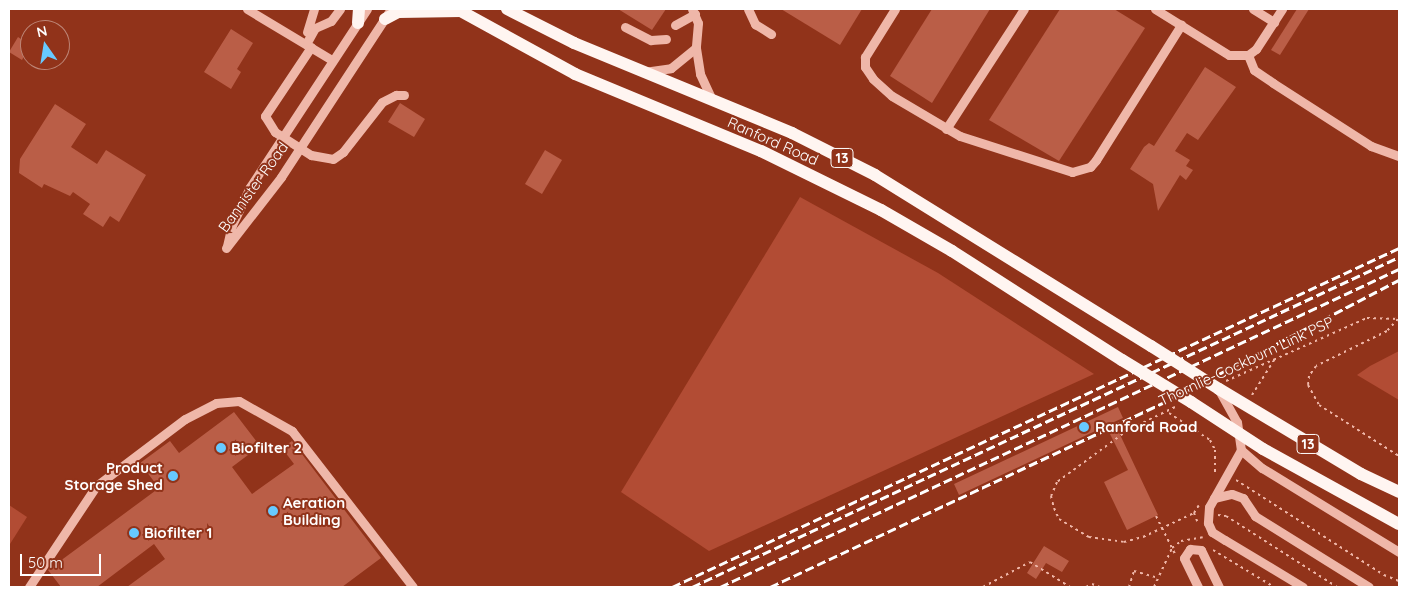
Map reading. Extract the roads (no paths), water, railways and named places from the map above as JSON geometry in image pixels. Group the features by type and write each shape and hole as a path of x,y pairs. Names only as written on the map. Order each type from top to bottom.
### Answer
{"main road":[{"path":"358,22 359,9"},
{"name":"Ranford Road","path":"508,9 642,72 792,133 875,175 1344,464 1399,492"},
{"path":"388,14 459,10"},
{"name":"Ranford Road","path":"459,10 575,74 761,151 881,210 952,251 1187,403 1399,524"}],"street":[{"path":"247,9 332,60"},
{"path":"314,9 316,23"},
{"path":"320,9 306,44 267,110 266,122 299,147 323,160 333,159 343,152 382,102 396,94 404,95"},
{"path":"316,23 335,9"},
{"path":"316,23 330,20 340,9"},
{"name":"Bannister Road","path":"367,9 250,187 232,225 226,248 299,147 388,14"},
{"path":"748,9 755,24 771,34"},
{"path":"895,9 865,57 866,67 873,79 892,96 946,129 1061,170 1082,171 1096,160 1180,25"},
{"path":"946,129 1024,9"},
{"path":"1155,9 1228,55 1248,55 1256,49 1282,9"},
{"path":"1253,9 1274,22"},
{"path":"675,25 694,11 698,23 696,48 702,81 712,100"},
{"path":"625,27 651,40 666,39"},
{"path":"642,72 671,68 696,48"},
{"path":"1248,55 1254,70 1272,83 1371,146 1399,156"},
{"path":"1218,387 1241,434 1241,450 1214,498 1208,514 1212,532 1303,587"},
{"path":"29,587 96,486 185,420 216,403 240,400 292,431 413,587"},
{"path":"1241,450 1256,464 1399,552"},
{"path":"1214,498 1232,494 1243,498 1254,516 1369,587"},
{"path":"1198,587 1184,558 1190,549 1201,550 1219,587"}],"railway":[{"path":"672,587 1399,248"},
{"path":"692,587 1399,257"},
{"path":"720,587 1399,269"},
{"path":"770,587 1173,398 1399,280"}],"place":[{"name":"Ranford Road","path":"1084,427"},
{"name":"Biofilter 2","path":"221,448"},
{"name":"Product Storage Shed","path":"173,476"},
{"name":"Aeration Building","path":"273,511"},
{"name":"Biofilter 1","path":"134,533"}]}
